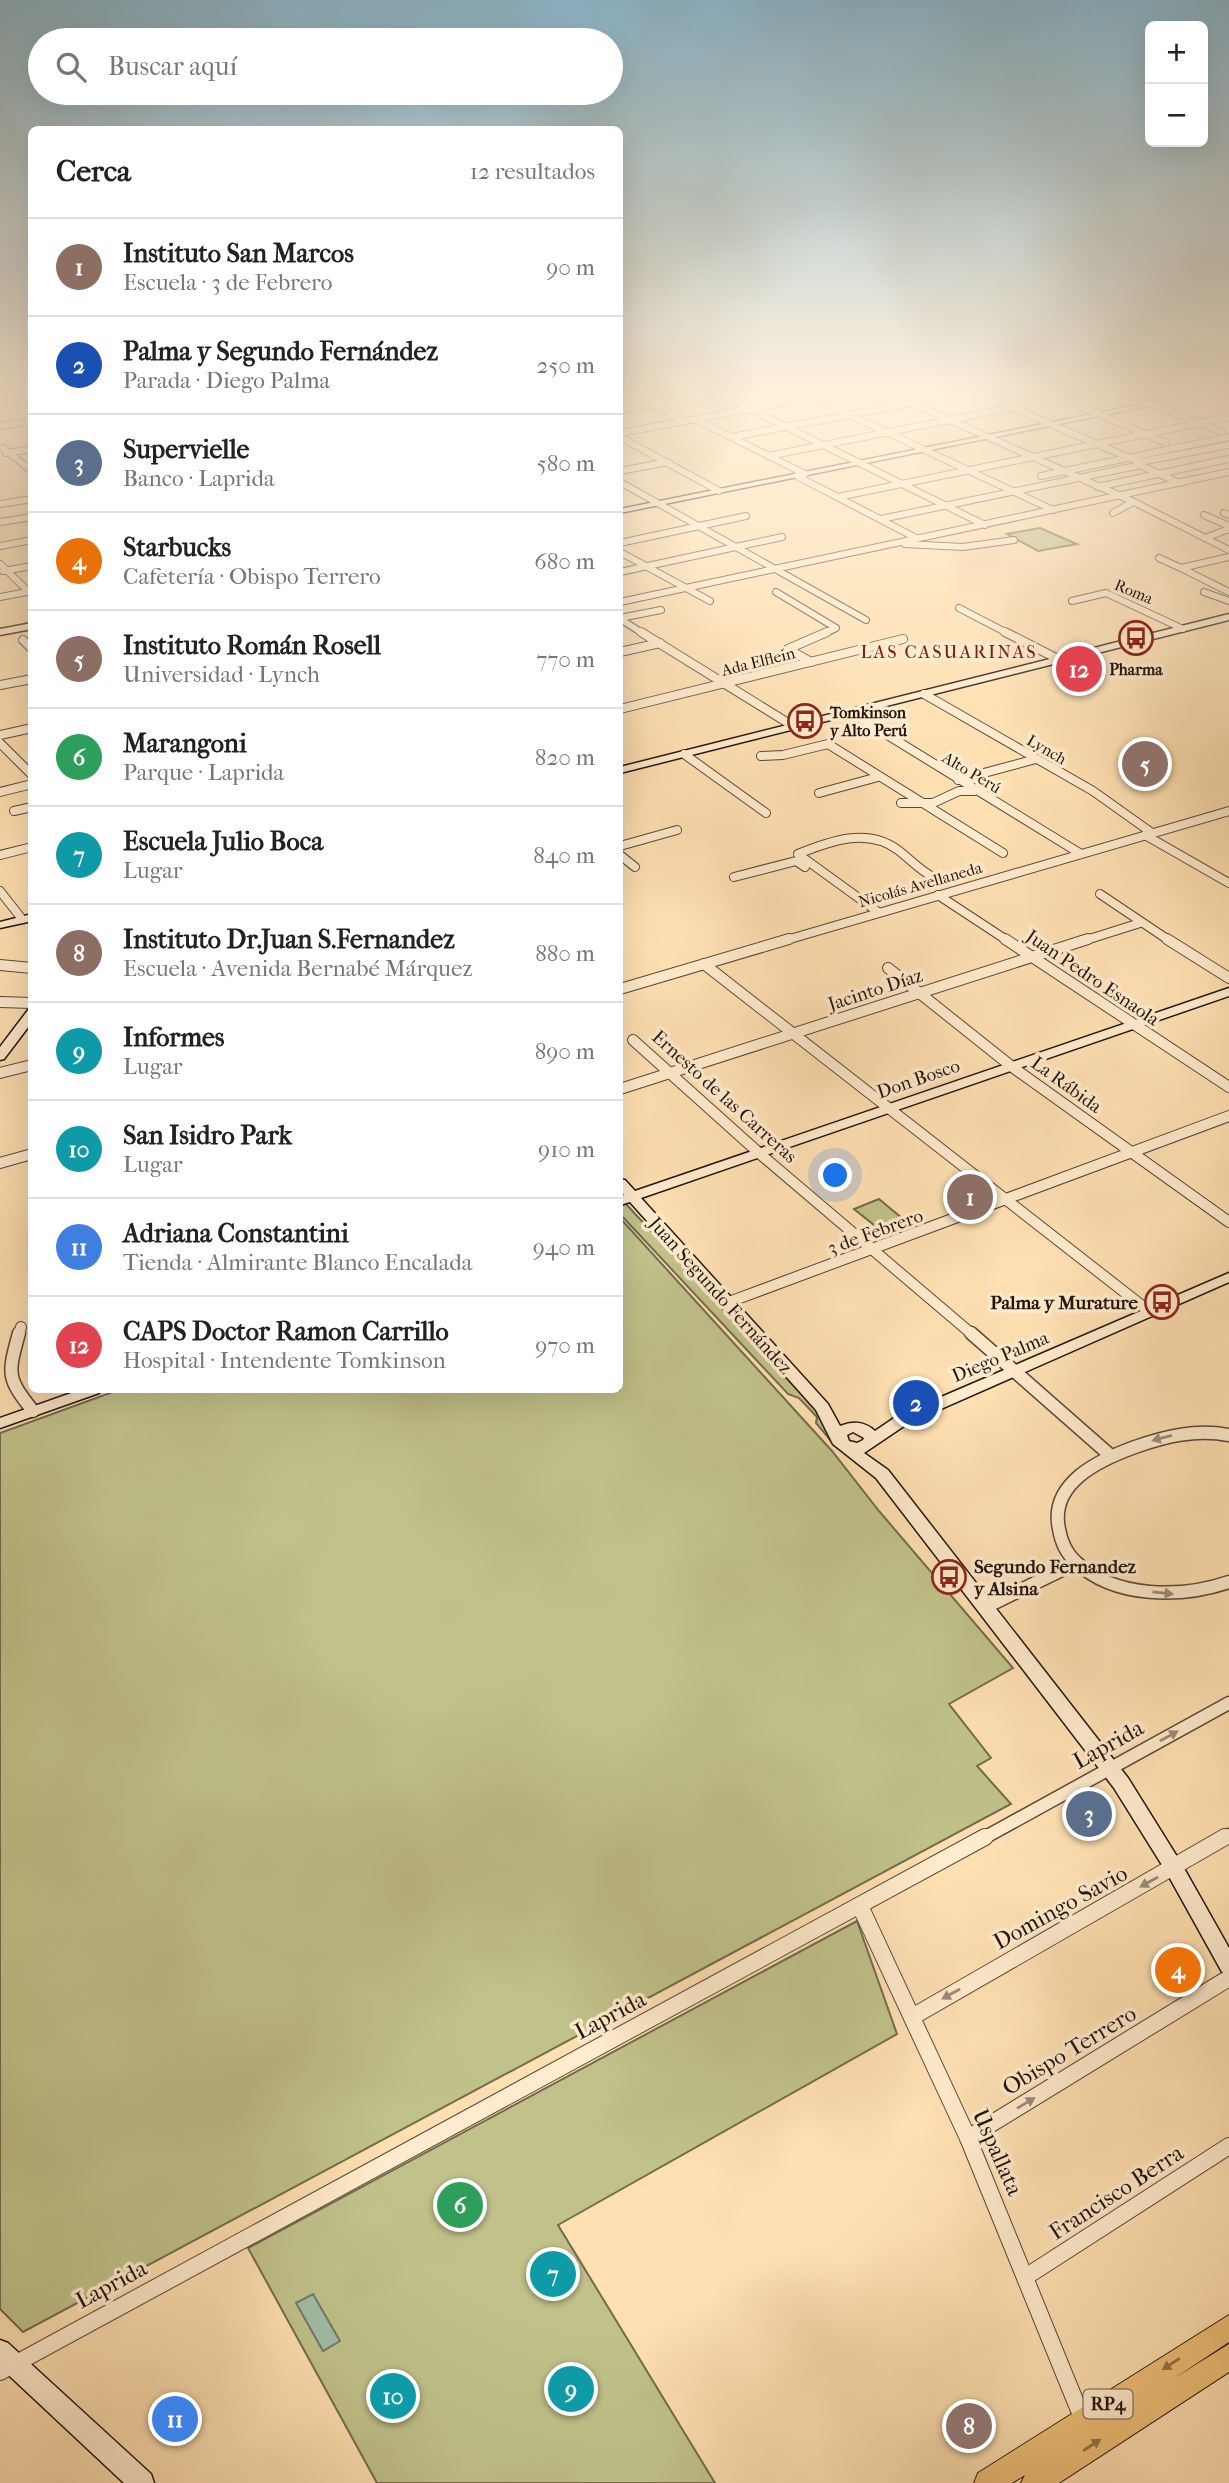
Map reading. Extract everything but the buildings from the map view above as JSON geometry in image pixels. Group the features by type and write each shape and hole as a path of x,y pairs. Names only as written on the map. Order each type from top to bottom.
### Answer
{"main road":[{"name":"RP4","path":"988,2483 1229,2327"},
{"name":"RP4","path":"1035,2483 1229,2357"}],"street":[{"path":"666,508 866,620"},
{"path":"859,508 916,538"},
{"path":"881,519 933,508"},
{"path":"952,508 985,525"},
{"path":"1048,508 1053,510"},
{"path":"623,601 1063,508"},
{"path":"1113,513 1122,508"},
{"path":"1145,508 1229,550"},
{"path":"1204,515 1229,527"},
{"path":"623,542 746,516"},
{"path":"0,522 28,517"},
{"path":"1205,538 1229,527"},
{"path":"623,571 782,537"},
{"path":"898,543 963,547 1014,540"},
{"path":"0,546 28,541"},
{"path":"623,554 710,601"},
{"path":"1182,570 1229,557"},
{"path":"1159,558 1229,592"},
{"path":"0,564 3,571 28,590"},
{"path":"3,571 28,567"},
{"path":"0,597 28,592"},
{"path":"776,592 837,628 802,640 788,649 811,662"},
{"path":"1204,592 1229,601"},
{"name":"Roma","path":"1072,601 1106,593 1183,629"},
{"path":"960,608 1058,659"},
{"path":"623,618 661,610"},
{"path":"623,769 1229,617"},
{"path":"623,621 793,726"},
{"path":"0,632 28,627"},
{"name":"Ada Elflein","path":"623,708 903,639 894,634"},
{"path":"23,640 28,645"},
{"path":"623,651 660,643"},
{"path":"0,685 28,680"},
{"name":"Lynch","path":"924,694 1125,811 1149,834 1229,883"},
{"name":"Alto Perú","path":"850,712 1081,854"},
{"path":"0,735 28,729"},
{"path":"0,743 28,771"},
{"path":"761,756 783,755 828,744 878,778 1003,853"},
{"path":"684,754 766,813"},
{"path":"958,780 1036,759"},
{"path":"819,793 878,778"},
{"path":"0,792 28,786"},
{"path":"901,803 939,802 959,791 978,792"},
{"path":"14,811 28,808"},
{"name":"Nicolás Avellaneda","path":"623,988 1229,811"},
{"path":"623,845 677,830"},
{"path":"874,914 799,854 839,841 873,837 890,843 916,867 933,877"},
{"path":"0,855 28,848"},
{"path":"623,857 635,867"},
{"path":"734,877 797,861 874,914"},
{"path":"0,891 27,918"},
{"path":"1100,894 1140,923 1229,978"},
{"name":"Juan Pedro Esnaola","path":"939,895 1229,1087"},
{"path":"0,925 27,918"},
{"name":"Jacinto Díaz","path":"623,1087 1140,923"},
{"path":"704,964 1150,1312"},
{"path":"0,965 28,968"},
{"name":"La Rábida","path":"888,968 1012,1066 1229,1222"},
{"name":"Don Bosco","path":"625,1199 1229,992"},
{"path":"0,1002 28,1003"},
{"path":"0,1056 28,1018"},
{"name":"Ernesto de las Carreras","path":"633,1040 759,1153 1111,1456"},
{"path":"0,1073 28,1066"},
{"name":"3 de Febrero","path":"729,1302 1133,1154 1229,1116"},
{"path":"0,1163 28,1155"},
{"name":"Juan Segundo Fernández","path":"625,1199 729,1302 824,1408 842,1442 881,1474 986,1607 1121,1783 1174,1868 1229,1966"},
{"name":"Diego Palma","path":"871,1442 902,1420 1229,1277"},
{"path":"21,1327 8,1371 9,1380 33,1411"},
{"path":"0,1423 85,1393"},
{"name":"Juan Segundo Fernández","path":"824,1408 870,1434 881,1474"},
{"name":"Diego Palma","path":"857,1427 902,1420"},
{"path":"857,1427 842,1431 842,1442 859,1449 871,1442"},
{"path":"1229,1435 1189,1432 1159,1438 1111,1456 1065,1489 1057,1506 1056,1523 1062,1540 1076,1563 1114,1582 1166,1594 1207,1590 1229,1582"},
{"path":"986,1607 1076,1563"},
{"name":"Laprida","path":"4,2362 860,1906 1229,1703"},
{"name":"Domingo Savio","path":"912,2017 1229,1835"},
{"name":"Uspallata","path":"860,1906 968,2138 1027,2276 1083,2420"},
{"name":"Obispo Terrero","path":"968,2138 1229,1978"},
{"name":"Francisco Berra","path":"1027,2276 1229,2146"},
{"path":"4,2362 142,2483"}],"green space":[{"path":"1040,528 1077,544 1038,551 1007,534"},
{"path":"879,1199 909,1224 884,1233 854,1209"},
{"path":"623,1204 626,1204 817,1411 834,1438 831,1441 816,1423 817,1417 799,1398 788,1394 623,1217"},
{"path":"623,1221 832,1451 879,1511 1013,1668 949,1704 991,1758 977,1766 1011,1804 23,2332 0,2309 0,1433 110,1393 623,1393"},
{"path":"857,1921 897,2034 558,2225 715,2483 377,2483 248,2248"}],"shaded area":[{"path":"313,2294 340,2341 323,2351 296,2303"}],"place":[{"name":"Pharma","path":"1136,638"},
{"name":"CAPS Doctor Ramon Carrillo","path":"1079,669"},
{"name":"Tomkinson y Alto Perú","path":"805,721"},
{"name":"Instituto Román Rosell","path":"1145,764"},
{"name":"Instituto San Marcos","path":"970,1197"},
{"name":"Palma y Murature","path":"1162,1302"},
{"name":"Palma y Segundo Fernández","path":"916,1403"},
{"name":"Segundo Fernandez y Alsina","path":"949,1577"},
{"name":"Supervielle","path":"1089,1814"},
{"name":"Starbucks","path":"1178,1970"},
{"name":"Marangoni","path":"460,2205"},
{"name":"Escuela Julio Boca","path":"553,2274"},
{"name":"Informes","path":"571,2389"},
{"name":"San Isidro Park","path":"393,2396"},
{"name":"Adriana Constantini","path":"175,2419"},
{"name":"Instituto Dr.Juan S.Fernandez","path":"969,2426"}],"district":[{"name":"LAS CASUARINAS","path":"949,652"}]}
